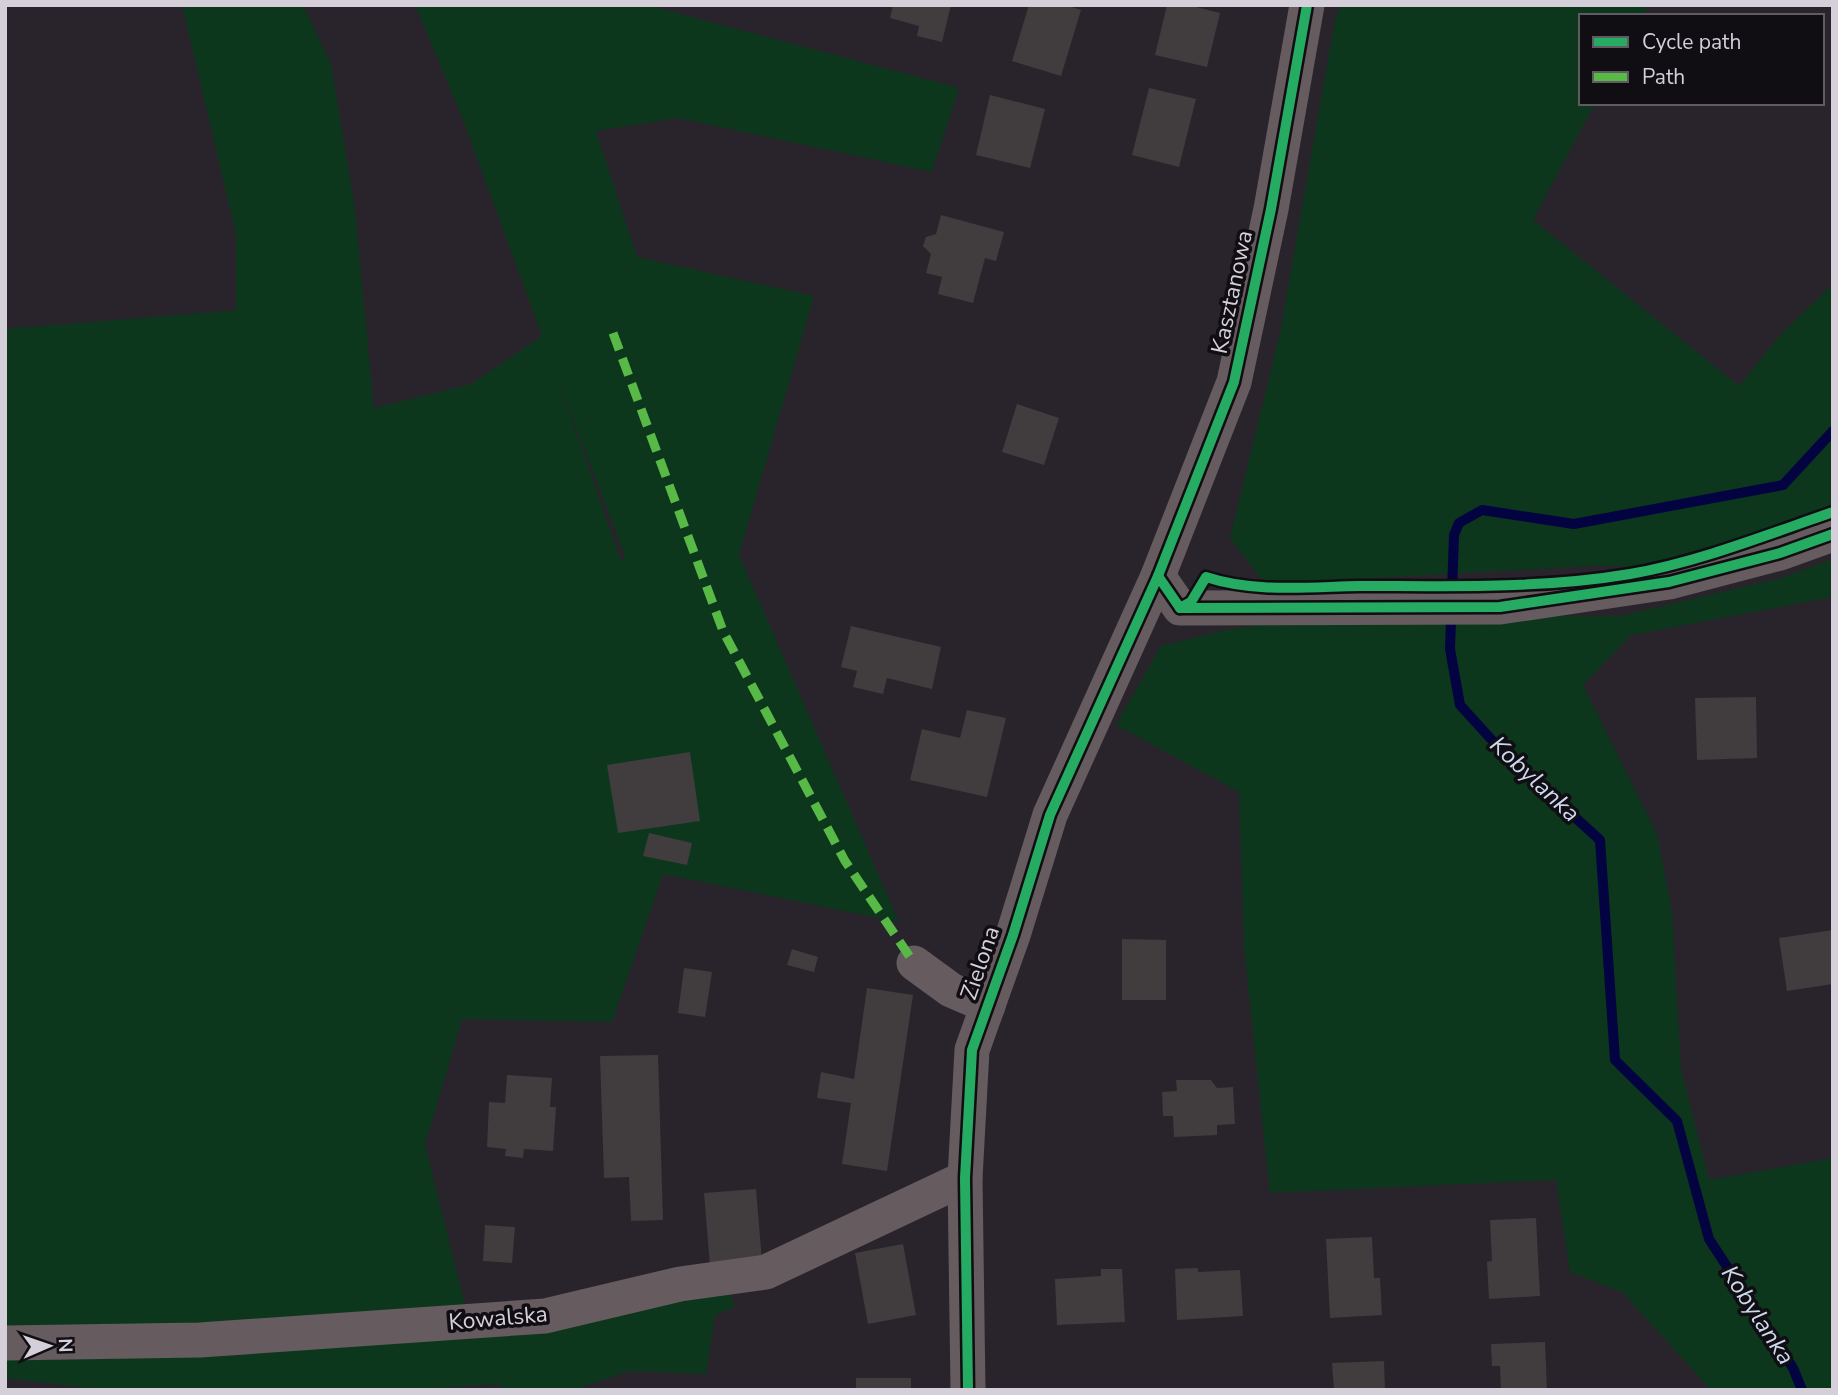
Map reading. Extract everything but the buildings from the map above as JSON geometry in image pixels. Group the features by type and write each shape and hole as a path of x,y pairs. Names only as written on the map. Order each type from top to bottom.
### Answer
{"street":[{"name":"Kasztanowa","path":"1158,576 1234,382 1271,209 1307,5"},
{"path":"1158,576 1180,608 1500,607 1669,582 1780,553 1833,534"},
{"name":"Zielona","path":"968,1390 965,1178 972,1050 1050,815 1158,576"},
{"path":"914,963 951,990 988,1006"},
{"name":"Kowalska","path":"5,1343 200,1340 545,1317 680,1284 766,1272 965,1178"}],"green space":[{"path":"182,5 303,5 331,64 354,201 374,408 471,384 542,336 462,117 415,5 647,5 959,88 932,172 678,118 596,131 637,257 814,296 739,555 899,922 663,874 612,1022 462,1019 425,1145 466,1309 724,1275 735,1307 715,1315 706,1374 629,1371 573,1390 500,1390 500,1384 398,1390 105,1390 5,1378 5,329 236,310 236,234","holes":["558,380 625,556 621,561"]},
{"path":"1341,5 1648,5 1644,14 1579,14 1579,105 1594,105 1533,220 1739,386 1782,333 1833,284 1833,519 1687,567 1591,566 1265,584 1230,538 1280,333 1335,20"},
{"path":"1833,559 1833,597 1631,635 1583,685 1657,834 1672,912 1681,1069 1709,1180 1833,1158 1833,1390 1711,1390 1622,1292 1570,1272 1556,1180 1270,1193 1244,948 1239,792 1116,725 1161,646 1226,630 1321,616 1620,616 1778,579"}],"waterway":[{"name":"Kobylanka","path":"1802,1390 1793,1368 1709,1239 1677,1121 1615,1060 1600,840 1501,750 1460,705 1450,649 1454,535 1459,523 1482,510 1574,524 1783,485 1833,431"}],"marked path":[{"path":"613,333 723,631 845,861 914,963"}],"cycle path":[{"path":"968,1390 965,1178 972,1050 1013,935 1050,815 1158,576 1234,382 1271,209 1307,5"},
{"path":"1180,608 1191,602 1206,577 1243,585 1301,588 1529,584 1596,579 1656,569 1707,555 1833,512"},
{"path":"1158,576 1180,608 1500,607 1669,582 1780,553 1833,534"}]}
